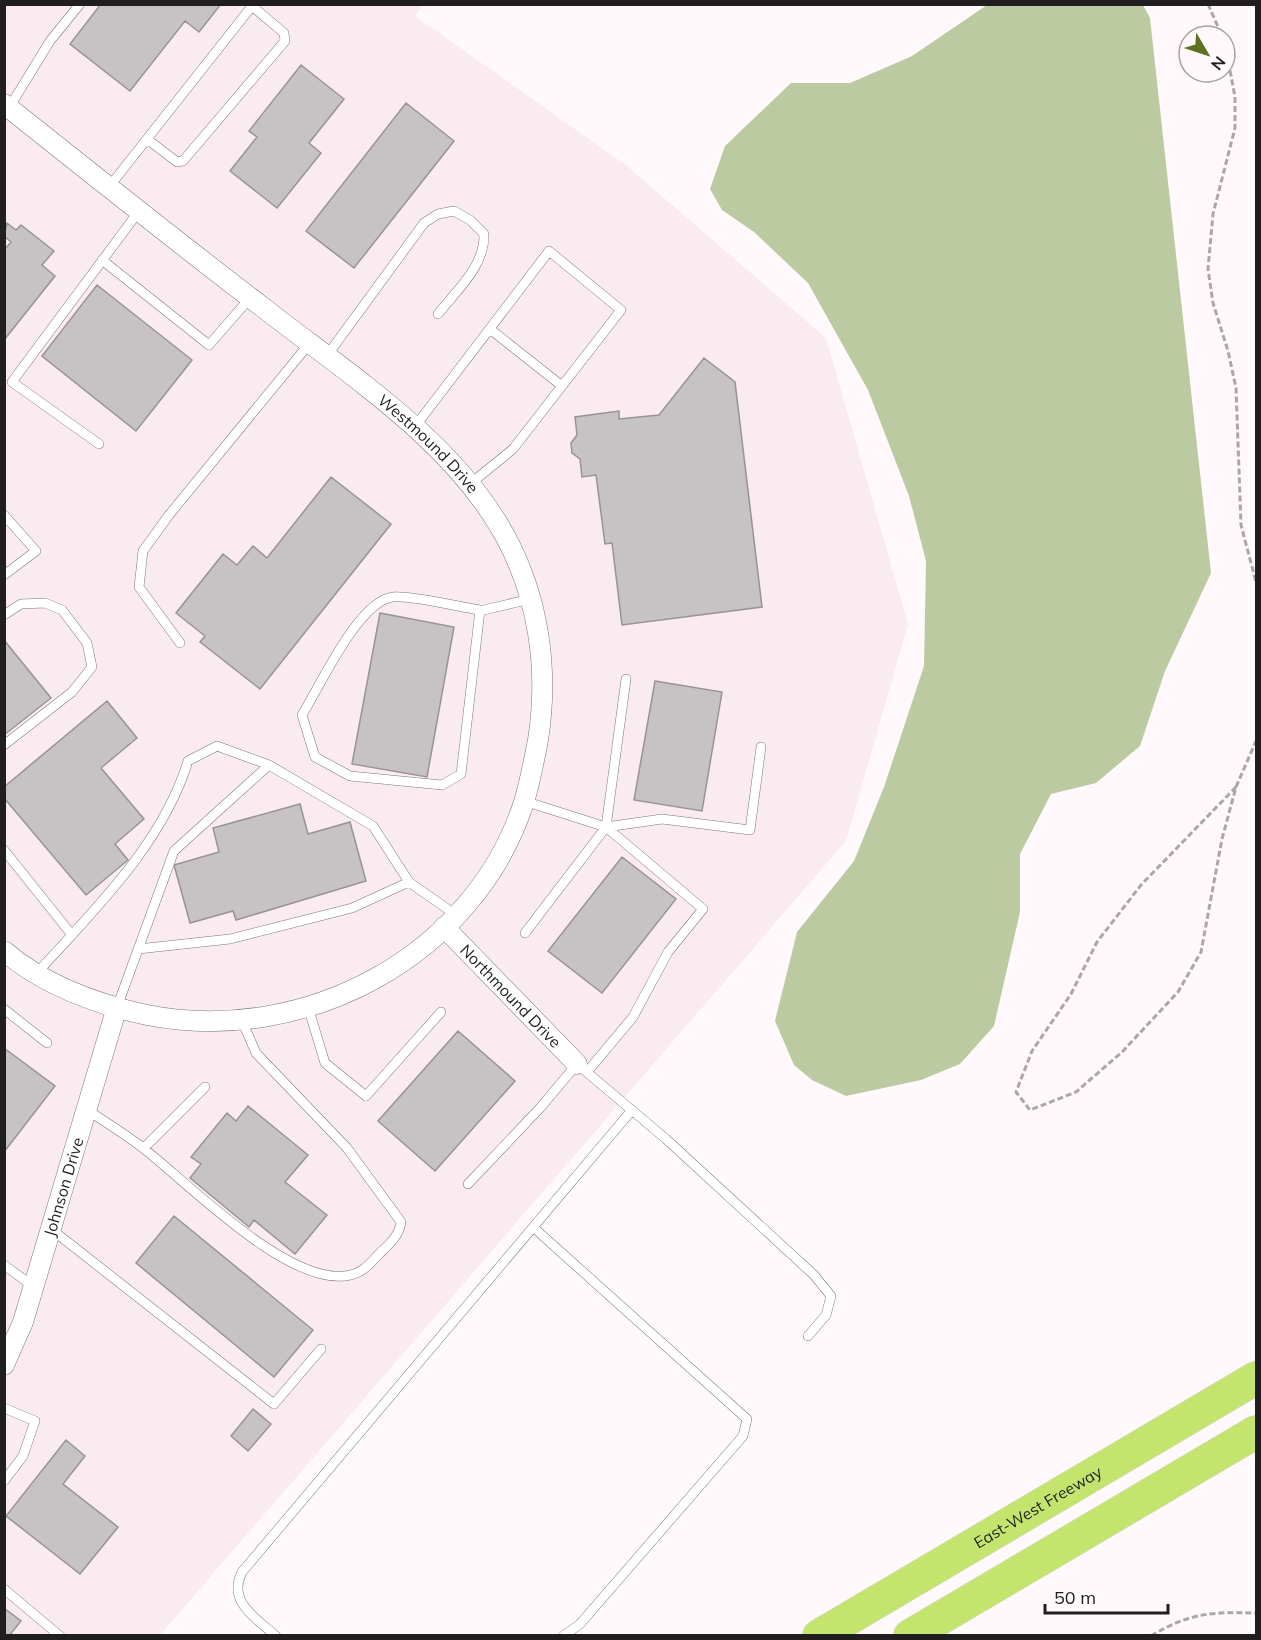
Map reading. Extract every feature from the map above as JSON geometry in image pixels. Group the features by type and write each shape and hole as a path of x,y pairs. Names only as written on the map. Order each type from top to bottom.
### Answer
{"highway":[{"name":"East-West Freeway","path":"819,1635 1257,1378"},
{"path":"910,1635 1257,1432"}],"street":[{"name":"Westmound Drive","path":"4,951 36,974 57,985 117,1007 197,1022 242,1021 308,1007 364,987 425,946 450,921 495,863 524,801 535,755 543,692 538,631 523,575 505,535 470,484 448,458 326,357 7,106"},
{"name":"Northmound Drive","path":"450,921 582,1068"},
{"name":"Johnson Drive","path":"4,1365 23,1322 117,1007"}],"lane":[{"path":"7,106 50,40 80,4"},
{"path":"109,187 252,6 284,33 285,41 183,161 177,162 147,139"},
{"path":"99,444 12,382 139,211"},
{"path":"326,357 424,223 438,214 454,211 470,220 484,234 484,249 478,264 438,314"},
{"path":"414,428 549,250 621,310 513,449 470,484"},
{"path":"102,260 209,345 250,298"},
{"path":"490,329 562,386"},
{"path":"180,644 139,587 143,550 309,344"},
{"path":"4,516 36,551 4,575"},
{"path":"480,610 461,774 442,785 350,776 315,757 302,715 356,624 374,605 392,597 480,610 530,599"},
{"path":"4,615 21,604 45,603 62,610 87,643 92,667 72,692 4,745"},
{"path":"525,933 606,827 626,678"},
{"path":"36,974 130,871 181,785 188,761 218,746 268,765 373,826 409,882 450,921"},
{"path":"606,827 662,819 750,830 761,747"},
{"path":"117,1007 174,851 268,765"},
{"path":"468,1184 540,1108 633,1017 668,952 703,909 606,827 524,801"},
{"path":"4,850 72,935"},
{"path":"138,949 230,939 352,908 409,882"},
{"path":"308,1007 326,1063 366,1096 441,1012"},
{"path":"4,1009 47,1043"},
{"path":"86,1109 144,1148 184,1185 240,1228 292,1262 318,1272 343,1277 362,1272 400,1233 401,1222 347,1148 256,1053 242,1021"},
{"path":"582,1068 632,1110 814,1275 831,1296 826,1315 808,1336"},
{"path":"144,1148 204,1087"},
{"path":"276,1635 244,1609 236,1594 237,1581 242,1572 632,1110"},
{"path":"51,1228 274,1404 321,1349"},
{"path":"534,1228 747,1419 747,1427 743,1436 580,1624 563,1635"},
{"path":"4,1264 33,1287"},
{"path":"4,1408 35,1421 23,1456 4,1481"},
{"path":"4,1589 60,1635"}],"path":[{"path":"1208,4 1217,24"},
{"path":"1233,84 1235,128 1213,214 1208,269 1213,303 1228,351 1236,388 1241,525 1257,582"},
{"path":"1236,787 1141,885 1096,942 1071,994 1032,1051 1016,1092 1030,1110 1076,1092 1122,1052 1178,992 1201,952 1222,839 1236,787 1257,741"},
{"path":"1151,1635 1172,1623 1196,1614 1257,1613"}],"shaded area":[{"path":"5,5 424,5 415,16 627,166 826,338 908,624 846,841 160,1635 5,1636"},
{"path":"987,5 1143,5 1150,18 1211,573 1165,671 1140,746 1096,783 1051,794 1020,854 1020,912 994,1026 960,1064 921,1080 846,1096 812,1080 794,1065 775,1021 797,932 854,861 884,787 924,666 926,561 909,496 868,390 808,283 754,232 722,210 710,189 725,146 791,83 850,83 912,56"}],"building":[{"path":"101,4 221,4 199,32 185,21 130,91 70,44"},
{"path":"301,65 344,99 309,143 321,153 277,208 230,171 257,137 249,131"},
{"path":"406,103 454,141 354,268 306,231"},
{"path":"7,223 16,230 21,225 54,251 42,265 55,276 4,340 4,250 11,242 4,236"},
{"path":"97,285 192,360 136,431 42,356"},
{"path":"704,358 735,382 762,607 622,625 612,543 605,544 596,475 582,477 580,459 572,453 571,443 577,435 575,417 619,411 619,419 659,415"},
{"path":"331,477 391,524 260,689 200,642 205,636 176,613 223,554 237,565 253,546 267,558"},
{"path":"380,613 454,627 427,777 352,764"},
{"path":"4,640 51,698 4,735"},
{"path":"655,681 722,692 702,811 634,800"},
{"path":"107,701 137,738 101,768 144,819 115,844 128,860 86,895 4,798 4,787"},
{"path":"300,804 308,834 350,822 366,881 236,920 233,911 190,923 174,865 219,852 213,828"},
{"path":"622,857 676,899 602,993 548,951"},
{"path":"458,1031 515,1081 435,1171 378,1121"},
{"path":"4,1048 55,1086 4,1152"},
{"path":"248,1106 308,1155 285,1182 327,1215 295,1254 254,1220 249,1227 190,1178 201,1164 191,1157 227,1113 236,1121"},
{"path":"174,1216 313,1330 274,1377 136,1263"},
{"path":"253,1409 271,1424 248,1451 231,1436"},
{"path":"66,1440 85,1456 63,1484 118,1527 80,1574 6,1516"},
{"path":"4,1608 21,1621 9,1636 4,1636"}]}
